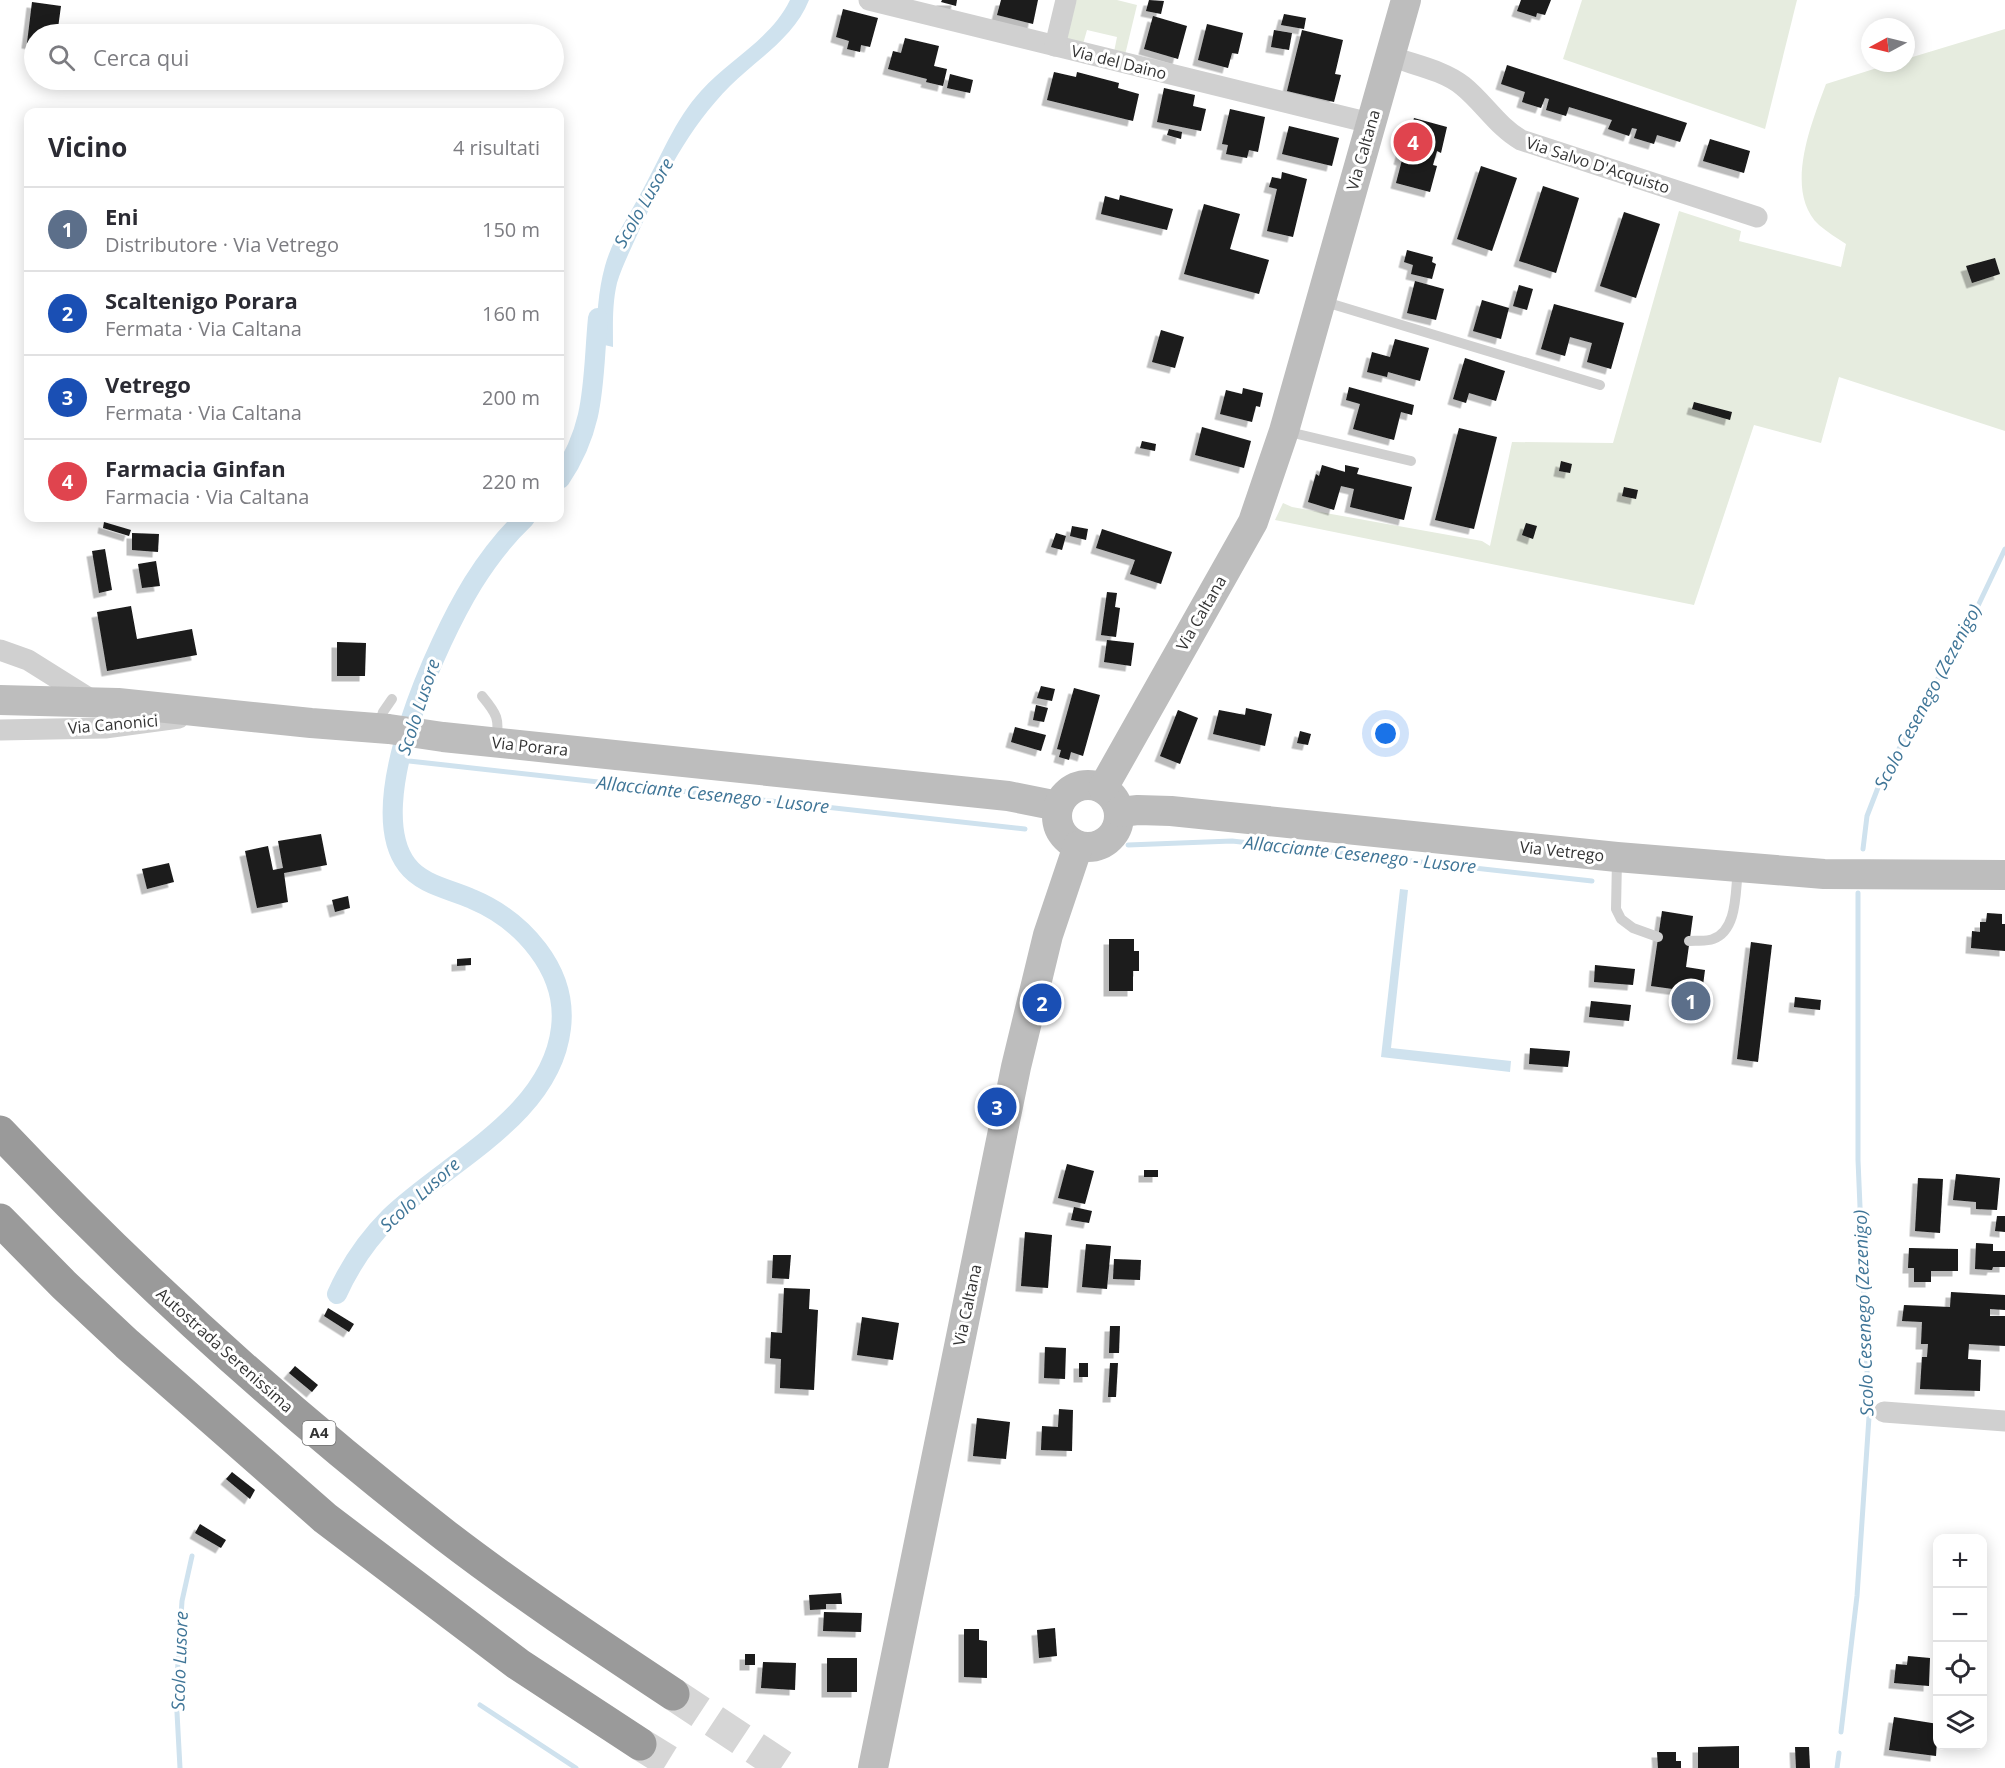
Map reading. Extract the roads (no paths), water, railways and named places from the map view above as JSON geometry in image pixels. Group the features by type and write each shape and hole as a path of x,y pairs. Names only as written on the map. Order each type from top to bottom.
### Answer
{"highway":[{"name":"Autostrada Serenissima","path":"0,1132 106,1241 286,1406 447,1536 560,1619 673,1694"},
{"path":"0,1221 127,1344 325,1518 518,1664 640,1744"}],"main road":[{"name":"Via Caltana","path":"1102,788 1253,522 1284,431 1406,0"},
{"name":"Via Porara","path":"0,700 118,703 383,729 1008,796 1058,806"},
{"path":"1082,785 1102,788 1114,798 1120,812 1119,825 1113,837 1103,845 1090,848 1078,846 1067,840 1060,830 1057,818 1058,806 1072,789 1082,785"},
{"name":"Via Vetrego","path":"1120,812 1172,811 1617,856 1824,874 2005,875"},
{"name":"Via Caltana","path":"873,1768 1016,1067 1048,935 1078,846"}],"street":[{"name":"Via del Daino","path":"869,0 898,3 1056,46 1370,123"},
{"path":"1056,46 1066,0"},
{"name":"Via Salvo D'Acquisto","path":"1390,56 1450,77 1476,98 1510,134 1521,140 1757,217"},
{"name":"Via Canonici","path":"0,650 28,660 95,702"},
{"name":"Via Canonici","path":"0,730 105,728 158,720 226,714"},
{"path":"1884,1412 2005,1421"}],"lane":[{"path":"1320,301 1600,385"},
{"path":"1284,431 1411,461"},
{"path":"482,696 500,723 496,742"},
{"path":"383,729 383,712 392,699"},
{"path":"1617,856 1616,909 1621,919 1633,928 1658,937"},
{"path":"1689,941 1713,940 1724,932 1733,915 1738,866"}],"water":[{"path":"790,0 809,0 785,37 715,102 689,137 667,174 621,270 615,291 613,347 596,343 599,294 608,256 683,114 712,80 772,26"},
{"path":"1400,889 1408,890 1391,1048 1511,1061 1510,1072 1381,1057"}],"waterway":[{"name":"Scolo Lusore","path":"564,472 581,440 587,421 591,401 598,318"},
{"name":"Scolo Lusore","path":"337,1294 360,1253 390,1217 493,1135 518,1112 538,1087 553,1059 561,1028 561,1007 557,986 538,950 524,934 490,908 428,882 413,872 407,865 395,838 393,804 398,764 425,681 441,643 473,583 497,549 521,522"},
{"name":"Scolo Cesenego (Zezenigo)","path":"1863,849 1867,816 1879,785 1976,610 2005,549"},
{"name":"Allacciante Cesenego - Lusore","path":"400,760 1025,829"},
{"name":"Allacciante Cesenego - Lusore","path":"1128,845 1232,841 1592,881"},
{"name":"Scolo Cesenego (Zezenigo)","path":"1841,1732 1857,1596 1869,1417 1858,1160 1858,893"},
{"name":"Scolo Lusore","path":"180,1768 176,1694 182,1601 192,1556"},
{"path":"480,1705 576,1768"},
{"name":"Scolo Cesenego (Zezenigo)","path":"1837,1768 1839,1753"}],"tunnel":[{"path":"673,1694 785,1768"},
{"path":"640,1744 679,1768"}],"place":[{"name":"Farmacia Ginfan","path":"1413,142"},
{"name":"Eni","path":"1691,1001"},
{"name":"Scaltenigo Porara","path":"1042,1003"},
{"name":"Vetrego","path":"997,1107"}]}
